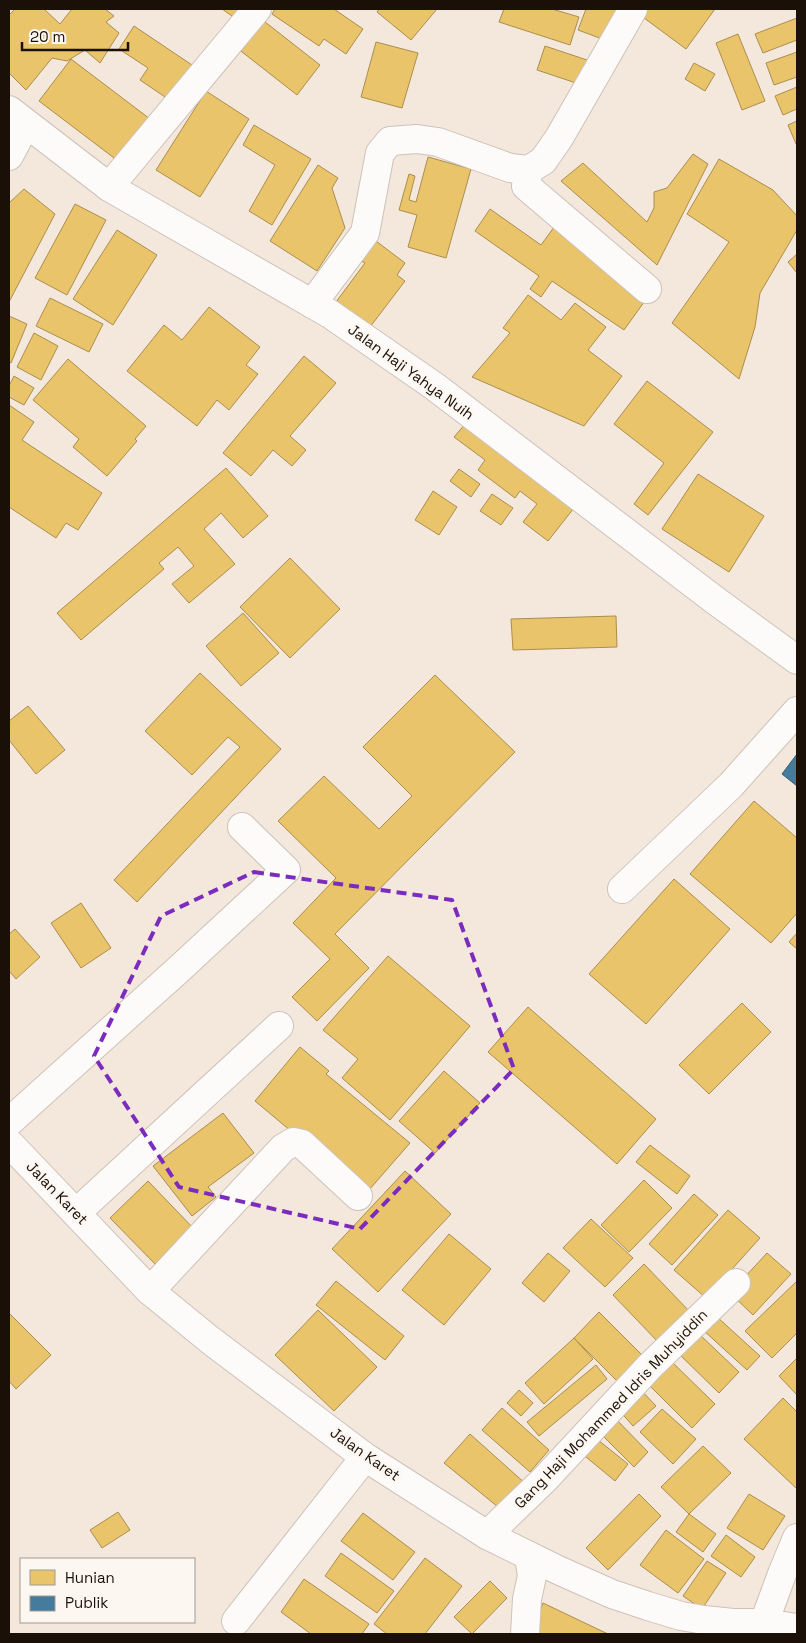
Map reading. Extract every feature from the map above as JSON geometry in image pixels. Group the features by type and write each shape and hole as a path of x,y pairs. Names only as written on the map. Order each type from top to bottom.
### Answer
{"street":[{"path":"109,187 257,9"},
{"path":"312,304 365,233 380,153 390,141 417,139 438,142 510,168 528,170 542,161 559,138 633,9"},
{"path":"9,156 18,117"},
{"name":"Jalan Haji Yahya Nuih","path":"18,117 109,187 330,314 434,386 716,601 797,660"},
{"path":"528,170 526,186 646,289"},
{"path":"622,889 731,785 797,711"},
{"path":"9,1122 286,870 242,827"},
{"path":"76,1213 279,1026"},
{"path":"150,1291 283,1148 293,1142 302,1144 358,1196"},
{"name":"Jalan Karet","path":"9,1143 150,1291 210,1340 364,1457 487,1535 612,1594 673,1613 704,1620 764,1623 797,1628"},
{"name":"Gang Haji Mohammed Idris Muhyiddin","path":"487,1535 552,1472 649,1367 736,1283"},
{"path":"236,1621 364,1457"},
{"path":"764,1623 797,1538"},
{"path":"525,1634 527,1599 532,1576 529,1556"}],"highlighted area":[{"path":"254,872 452,900 514,1069 360,1229 179,1187 94,1056 161,916"}],"building: Hunian":[{"path":"15,9 44,9 60,24 72,9 105,9 114,16 106,22 119,33 100,63 85,50 67,61 52,58 26,90 9,73 9,15"},
{"path":"222,9 252,9 242,23"},
{"path":"275,9 334,9 363,29 346,54 324,39 319,46 272,14"},
{"path":"379,9 437,9 411,40 377,12"},
{"path":"504,9 552,9 579,17 570,45 499,22"},
{"path":"586,9 617,9 605,40 578,30"},
{"path":"645,9 715,9 686,49 640,15"},
{"path":"260,18 320,65 297,95 237,48"},
{"path":"797,18 797,40 763,53 755,34"},
{"path":"134,26 195,67 171,101 140,80 148,68 119,49"},
{"path":"738,34 765,101 742,110 716,43"},
{"path":"376,42 418,53 402,108 361,97"},
{"path":"545,46 590,61 582,85 537,70"},
{"path":"797,52 797,77 774,85 766,63"},
{"path":"71,59 154,122 122,164 39,101"},
{"path":"694,63 715,74 705,91 685,79"},
{"path":"797,87 797,109 783,115 775,96"},
{"path":"206,91 249,119 200,197 156,170"},
{"path":"797,121 797,143 796,144 788,125"},
{"path":"254,125 311,159 272,225 249,211 275,165 243,145"},
{"path":"693,154 708,164 657,265 561,181 583,163 647,222 654,208 654,192 667,188"},
{"path":"428,157 471,169 446,258 408,247 417,215 399,210 409,174 415,176 409,200 416,202"},
{"path":"719,159 773,190 797,216 797,230 760,293 755,327 739,379 672,323 729,242 687,214"},
{"path":"318,165 338,178 332,188 345,228 317,271 270,241"},
{"path":"24,189 55,214 9,302 9,203"},
{"path":"75,204 106,220 67,295 35,278"},
{"path":"490,209 541,245 557,223 647,298 624,330 552,281 541,297 530,289 539,276 475,231"},
{"path":"117,230 157,255 113,325 73,299"},
{"path":"376,241 405,263 397,275 405,281 367,331 333,306 365,263 361,261"},
{"path":"797,254 797,273 788,262"},
{"path":"528,295 561,320 575,303 606,327 588,350 622,376 584,426 472,377 510,333 503,328"},
{"path":"50,298 103,324 89,352 36,326"},
{"path":"209,307 260,347 246,365 258,374 229,410 217,400 197,426 127,371 164,325 182,340"},
{"path":"9,316 27,324 11,363 9,362"},
{"path":"34,333 58,346 41,380 17,367"},
{"path":"304,356 336,383 290,436 306,450 292,466 273,450 251,476 223,453"},
{"path":"68,359 146,426 135,439 137,441 107,476 73,447 79,439 33,400"},
{"path":"14,376 34,388 24,405 9,397 9,386"},
{"path":"647,381 713,432 648,515 634,504 664,463 614,424"},
{"path":"9,405 34,422 22,440 102,493 78,530 66,523 56,538 9,507"},
{"path":"466,423 574,508 548,541 523,522 537,504 520,491 515,498 478,470 485,460 454,437"},
{"path":"226,468 268,516 243,538 221,513 204,529 235,564 189,603 172,584 194,566 178,547 159,563 164,569 81,640 57,613"},
{"path":"459,469 480,484 471,497 450,481"},
{"path":"698,474 764,516 729,572 662,529"},
{"path":"433,491 457,507 439,535 415,520"},
{"path":"492,494 513,508 501,525 480,511"},
{"path":"290,558 340,609 290,658 240,607"},
{"path":"243,613 279,653 241,686 206,646"},
{"path":"616,616 617,647 513,650 511,619"},
{"path":"200,673 281,749 137,902 114,880 240,747 228,737 192,775 145,731"},
{"path":"435,675 515,752 335,934 369,968 317,1021 292,997 330,959 293,923 336,878 278,821 324,776 379,829 412,796 363,747"},
{"path":"28,706 65,750 36,774 9,740 9,721"},
{"path":"754,801 797,838 797,913 771,943 690,874"},
{"path":"674,879 730,929 646,1024 589,974"},
{"path":"81,903 111,948 81,968 51,923"},
{"path":"15,929 40,957 16,979 9,971 9,934"},
{"path":"797,933 797,949 789,942"},
{"path":"388,956 470,1026 390,1120 342,1078 358,1059 323,1030"},
{"path":"742,1003 771,1032 709,1094 679,1065"},
{"path":"528,1007 656,1119 617,1164 488,1052"},
{"path":"300,1047 329,1071 326,1074 410,1143 369,1190 334,1167 255,1101"},
{"path":"444,1071 480,1103 435,1153 399,1121"},
{"path":"223,1113 254,1153 208,1187 216,1197 192,1216 153,1166"},
{"path":"650,1145 690,1176 677,1194 636,1162"},
{"path":"405,1171 451,1214 378,1292 332,1249"},
{"path":"644,1180 672,1208 629,1252 601,1225"},
{"path":"148,1181 195,1230 157,1266 110,1218"},
{"path":"694,1194 718,1215 672,1265 649,1244"},
{"path":"728,1210 760,1238 706,1298 674,1270"},
{"path":"591,1219 633,1258 605,1287 563,1248"},
{"path":"449,1234 491,1269 444,1325 402,1290"},
{"path":"548,1253 570,1271 544,1302 522,1283"},
{"path":"767,1253 791,1274 753,1315 730,1293"},
{"path":"644,1264 691,1313 659,1343 613,1295"},
{"path":"336,1281 404,1336 385,1360 316,1305"},
{"path":"797,1281 797,1333 772,1358 745,1331"},
{"path":"318,1310 377,1367 334,1411 275,1355"},
{"path":"599,1312 644,1357 618,1382 574,1338"},
{"path":"9,1313 51,1355 16,1389 9,1381"},
{"path":"716,1316 760,1356 747,1370 703,1330"},
{"path":"698,1333 739,1372 719,1393 678,1353"},
{"path":"574,1338 593,1359 544,1404 525,1383"},
{"path":"797,1358 797,1395 779,1376"},
{"path":"671,1361 715,1404 692,1428 648,1384"},
{"path":"596,1365 607,1379 539,1436 527,1422"},
{"path":"640,1389 656,1406 633,1426 618,1409"},
{"path":"519,1390 533,1403 521,1416 507,1403"},
{"path":"783,1398 797,1412 797,1489 744,1439"},
{"path":"502,1408 549,1450 530,1472 482,1430"},
{"path":"662,1409 696,1439 673,1464 640,1432"},
{"path":"612,1415 648,1452 634,1467 597,1430"},
{"path":"470,1434 527,1485 503,1511 444,1463"},
{"path":"593,1436 628,1464 615,1481 580,1452"},
{"path":"703,1446 731,1473 689,1514 661,1487"},
{"path":"639,1494 661,1516 608,1570 586,1548"},
{"path":"749,1494 785,1516 763,1550 727,1528"},
{"path":"118,1512 130,1530 102,1548 90,1530"},
{"path":"363,1513 415,1552 393,1580 341,1541"},
{"path":"689,1514 716,1534 703,1552 676,1532"},
{"path":"666,1530 704,1559 678,1593 640,1565"},
{"path":"726,1535 755,1557 741,1577 711,1556"},
{"path":"341,1553 394,1591 377,1613 325,1576"},
{"path":"425,1558 462,1586 425,1634 387,1634 374,1624"},
{"path":"707,1561 726,1573 702,1609 683,1596"},
{"path":"304,1579 369,1624 362,1634 311,1634 281,1612"},
{"path":"490,1581 507,1598 472,1634 454,1617"},
{"path":"543,1603 608,1634 531,1634"}],"building: Publik":[{"path":"797,754 797,786 782,774"}]}
